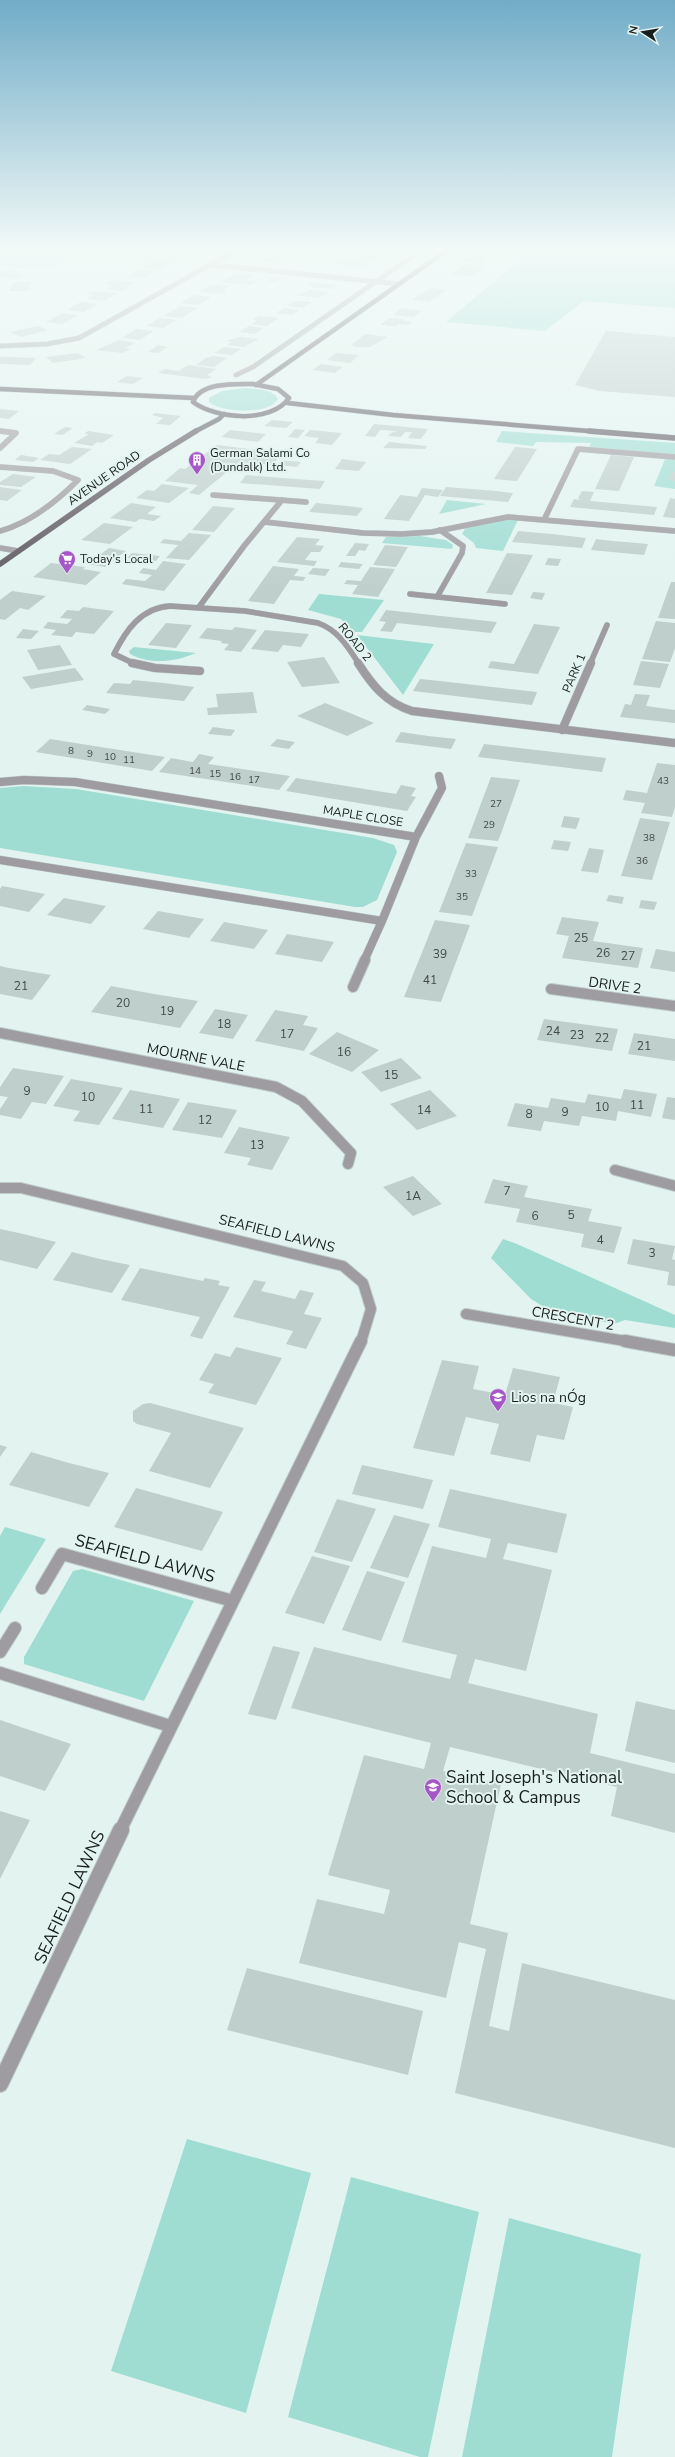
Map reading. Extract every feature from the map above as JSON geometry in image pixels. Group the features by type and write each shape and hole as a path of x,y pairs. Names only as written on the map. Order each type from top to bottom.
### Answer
{"main road":[{"path":"256,385 283,366"},
{"path":"0,389 120,396 194,398 206,390 217,387 256,385 283,392 289,398 288,403"},
{"path":"194,398 193,402 203,409 224,414 256,414 281,408 288,403 393,415 675,438"},
{"name":"AVENUE ROAD","path":"0,564 149,460 188,435 219,419 224,414"}],"street":[{"path":"236,375 255,366"},
{"path":"0,431 16,433 12,439 0,448"},
{"path":"544,520 578,449 675,457"},
{"path":"0,467 59,472 73,475 78,480 71,488 31,516 12,528 0,530"},
{"path":"213,495 306,502"},
{"path":"200,608 244,546 282,500"},
{"path":"265,522 384,533 421,533 491,518 544,520 675,531"},
{"path":"438,597 462,553 463,546 440,530"},
{"path":"0,548 18,551"},
{"path":"410,594 505,604"},
{"name":"ROAD 2","path":"200,670 146,666 123,660 114,654 143,614 160,607 200,608 299,618 327,625 339,636 377,689 392,703 412,711 675,743"},
{"name":"PARK 1","path":"562,730 607,625"},
{"path":"416,836 442,788 439,776"},
{"name":"MAPLE CLOSE","path":"0,782 24,780 75,782 416,836 382,921 353,987"},
{"path":"0,860 382,921"},
{"name":"DRIVE 2","path":"551,989 675,1006"},
{"name":"MOURNE VALE","path":"0,1033 276,1087 302,1102 352,1153 348,1164"},
{"path":"615,1170 675,1186"},
{"name":"SEAFIELD LAWNS","path":"0,1188 21,1188 343,1266 363,1283 371,1309 361,1343 170,1726 0,2084"},
{"name":"CRESCENT 2","path":"466,1314 675,1350"},
{"name":"SEAFIELD LAWNS","path":"42,1588 62,1554 233,1601"},
{"path":"0,1652 15,1628"},
{"path":"0,1673 170,1726"}],"shaded area":[{"path":"244,388 268,391 276,395 278,399 266,408 245,411 215,406 209,402 209,398 222,391"},
{"path":"502,431 675,443 675,489 654,486 665,459 588,451 591,443 536,442 533,446 496,442"},
{"path":"447,500 486,504 439,514"},
{"path":"507,519 518,520 503,551 476,548 474,543 462,534 466,527"},
{"path":"420,536 446,540 453,545 452,549 382,543 386,537"},
{"path":"319,594 384,600 362,632 354,632 341,619 308,610"},
{"path":"357,635 434,644 403,695"},
{"path":"134,647 196,653 171,660 155,661 146,660 130,654 129,651"},
{"path":"23,786 76,789 373,838 394,845 397,852 377,900 363,907 355,907 0,848 0,788"},
{"path":"503,1239 675,1315 675,1328 625,1320 614,1324 552,1312 531,1299 491,1258"},
{"path":"5,1527 46,1539 0,1614 0,1536"},
{"path":"82,1569 194,1601 144,1701 24,1664 24,1657 73,1571"},
{"path":"187,2139 311,2173 246,2413 111,2371"},
{"path":"351,2177 479,2212 428,2457 420,2457 288,2417"},
{"path":"509,2218 641,2254 612,2457 462,2457"}],"building":[{"path":"187,366 217,369 207,375 212,377 206,379 158,373 165,369 179,371"},
{"path":"319,366 343,367 335,373 312,370"},
{"path":"586,366 675,366 675,397 600,391 575,385"},
{"path":"127,376 143,378 133,384 117,382"},
{"path":"0,409 19,411 9,419 0,418"},
{"path":"155,413 181,416 170,425 156,424 163,418 152,415"},
{"path":"272,420 293,422 286,428 264,426"},
{"path":"374,424 428,429 421,439 408,438 412,432 405,432 401,437 388,436 397,431 380,430 375,437 365,436"},
{"path":"65,427 73,428 62,435 54,434"},
{"path":"295,429 305,430 298,438 288,437"},
{"path":"230,430 266,434 258,442 221,437"},
{"path":"310,430 342,433 332,445 315,443 319,438 304,436"},
{"path":"88,431 114,435 102,443 97,442 92,446 74,443 89,434 84,434"},
{"path":"389,442 427,446 425,449 383,448"},
{"name":"German Salami Co (Dundalk) Ltd.","path":"217,445 282,453 273,465 239,462 199,495 189,493 198,485 165,481 180,468 185,469"},
{"path":"72,447 92,449 70,464 40,460 49,454 59,455"},
{"path":"515,447 537,449 517,481 494,479"},
{"path":"21,455 39,458 33,462 15,460"},
{"path":"611,455 634,457 619,491 595,489"},
{"path":"342,459 366,462 359,471 335,469"},
{"path":"281,460 301,462 297,467 277,465"},
{"path":"672,472 675,472 675,481 668,480"},
{"path":"13,474 36,477 21,487 0,485 0,482"},
{"path":"246,475 325,481 320,489 240,483"},
{"path":"162,484 189,488 169,503 136,498 147,490 154,491"},
{"path":"0,487 22,490 7,501 0,500"},
{"path":"446,487 513,493 508,502 440,496"},
{"path":"422,488 443,490 438,497 425,495 409,521 384,519 400,495 417,497"},
{"path":"582,491 594,492 590,501 657,507 654,515 570,507 574,499 580,500 578,498"},
{"path":"670,498 675,499 675,518 663,517"},
{"path":"131,503 156,507 147,514 161,516 154,521 140,519 135,522 110,518"},
{"path":"316,503 363,508 357,516 309,512"},
{"path":"213,506 235,508 214,532 192,530"},
{"path":"104,523 133,527 110,544 81,540"},
{"path":"518,531 586,538 582,548 512,542"},
{"path":"189,533 211,535 189,560 166,558 178,545 160,543 164,539 181,541"},
{"path":"297,537 320,539 315,545 324,546 320,552 311,552 305,560 317,561 314,566 277,562"},
{"path":"596,539 648,544 644,555 591,550"},
{"path":"355,543 369,544 365,551 359,550 355,556 346,556"},
{"path":"385,545 408,547 396,567 373,565"},
{"path":"109,548 126,551 105,567 88,564"},
{"path":"132,553 160,556 156,561 127,558"},
{"path":"507,553 533,555 512,595 486,593"},
{"path":"548,558 561,559 558,566 545,565"},
{"path":"163,561 186,564 164,591 122,584 126,579 145,581 152,575 139,573 143,568 156,570"},
{"path":"341,562 363,564 359,569 338,567"},
{"name":"Today's Local","path":"51,563 85,567 83,569 101,572 86,585 33,577"},
{"path":"273,566 299,569 294,576 306,577 303,581 290,580 274,604 248,601"},
{"path":"370,567 395,569 378,597 352,594 358,585 344,584 347,580 361,581"},
{"path":"313,568 330,569 325,576 308,574"},
{"path":"671,582 675,582 675,619 658,618"},
{"path":"12,591 46,596 28,610 20,608 5,620 0,619 0,600"},
{"path":"533,592 545,593 542,600 530,598"},
{"path":"83,607 114,611 94,634 76,632 72,637 51,635 56,630 43,628 48,622 67,624 72,619 60,618 67,610 79,611"},
{"path":"386,610 497,622 491,633 397,623 392,632 380,631 386,622 379,621"},
{"path":"656,621 675,623 675,648 670,662 642,659"},
{"path":"166,623 192,625 176,648 148,645"},
{"path":"534,624 560,627 538,674 488,668 491,661 514,664"},
{"path":"235,627 257,630 241,652 224,650 229,644 221,643 222,641 199,638 207,628 232,630"},
{"path":"23,629 39,631 31,639 16,638"},
{"path":"265,630 309,634 301,647 283,645 278,652 251,649"},
{"path":"60,645 72,665 38,670 27,650"},
{"path":"324,657 340,683 302,687 287,662"},
{"path":"641,661 669,664 660,688 633,685"},
{"path":"75,668 84,680 31,689 22,677"},
{"path":"420,679 537,692 532,705 413,691"},
{"path":"133,680 194,687 184,701 106,693 114,683 130,684"},
{"path":"253,692 257,713 208,715 207,708 218,707 216,694"},
{"path":"635,694 650,695 646,706 675,710 675,723 620,717 625,704 631,705"},
{"path":"325,703 374,723 347,736 297,716"},
{"path":"87,705 110,709 105,714 82,710"},
{"path":"213,727 235,730 231,736 208,734"},
{"path":"401,732 456,739 451,749 395,742"},
{"path":"50,739 165,757 152,771 36,752"},
{"path":"277,739 295,742 289,749 270,746"},
{"path":"484,744 606,758 602,772 478,757"},
{"path":"199,754 214,757 208,764 290,776 279,790 159,772 171,758 193,762"},
{"path":"657,763 675,765 675,807 672,817 641,813 645,803 623,800 626,790 647,793"},
{"path":"491,777 520,780 502,831 498,841 468,838"},
{"path":"296,778 396,794 401,785 416,788 411,796 416,797 407,811 286,791"},
{"path":"564,816 580,818 576,829 561,827"},
{"path":"640,818 670,822 652,880 621,876"},
{"path":"554,840 571,842 568,851 551,849"},
{"path":"466,843 498,847 472,916 439,912"},
{"path":"589,848 604,850 598,873 581,871"},
{"path":"2,886 45,894 29,912 0,906 0,889"},
{"path":"609,895 624,897 622,904 606,901"},
{"path":"64,898 106,906 91,924 47,915"},
{"path":"641,900 657,902 654,910 639,908"},
{"path":"158,911 204,919 189,938 143,929"},
{"path":"562,917 599,922 593,941 643,948 638,968 562,958 569,936 556,934"},
{"path":"435,920 470,925 441,1002 404,997"},
{"path":"224,922 268,930 254,949 210,941"},
{"path":"287,934 334,942 322,962 275,954"},
{"path":"656,949 675,952 675,972 650,968"},
{"path":"0,966 51,975 32,1000 0,994"},
{"path":"111,986 198,1001 180,1028 91,1012"},
{"path":"215,1009 248,1015 233,1039 199,1033"},
{"path":"275,1010 308,1016 303,1025 318,1028 304,1051 255,1041"},
{"path":"544,1019 618,1029 612,1051 537,1040"},
{"path":"337,1032 379,1050 352,1072 309,1054"},
{"path":"634,1033 675,1039 675,1061 628,1054"},
{"path":"401,1058 422,1078 381,1092 361,1072"},
{"path":"13,1068 64,1076 46,1104 32,1102 21,1119 0,1115 0,1109 8,1097 0,1096 0,1087"},
{"path":"71,1079 123,1088 99,1125 73,1121 80,1111 53,1106"},
{"path":"624,1089 657,1094 651,1117 618,1111 616,1121 582,1116 579,1126 544,1121 541,1131 507,1126 515,1103 548,1108 551,1098 585,1103 588,1094 621,1099"},
{"path":"130,1090 180,1099 163,1128 112,1119"},
{"path":"430,1090 457,1116 417,1130 390,1104"},
{"path":"667,1097 675,1098 675,1120 662,1118"},
{"path":"188,1102 237,1110 222,1138 172,1130"},
{"path":"239,1127 290,1137 272,1170 247,1165 251,1158 224,1153"},
{"path":"413,1176 442,1204 413,1216 383,1187"},
{"path":"493,1179 528,1186 524,1197 592,1209 588,1221 622,1227 614,1253 581,1247 584,1234 516,1222 520,1209 484,1203"},
{"path":"0,1229 56,1242 37,1269 0,1260"},
{"path":"633,1239 675,1246 672,1259 675,1260 675,1286 667,1285 669,1272 627,1264"},
{"path":"72,1252 130,1265 112,1293 53,1280"},
{"path":"140,1268 203,1281 205,1278 220,1281 218,1285 230,1287 202,1339 190,1336 200,1317 121,1300"},
{"path":"254,1280 266,1282 261,1291 295,1299 300,1290 314,1293 304,1314 322,1318 306,1349 286,1344 293,1331 233,1317"},
{"path":"236,1347 282,1358 256,1405 208,1393 214,1384 199,1380 215,1353 230,1357"},
{"name":"Lios na nÓg","path":"442,1360 479,1366 473,1389 505,1395 513,1368 560,1377 553,1403 573,1407 564,1440 537,1435 530,1462 490,1454 499,1424 466,1417 454,1456 413,1448"},
{"path":"150,1403 244,1428 210,1488 149,1471 171,1433 137,1424 133,1421 133,1411 143,1404"},
{"path":"0,1445 7,1447 0,1457"},
{"path":"31,1452 109,1473 89,1507 9,1485"},
{"path":"362,1465 433,1480 423,1509 352,1494"},
{"path":"136,1488 223,1512 202,1551 114,1527"},
{"path":"450,1489 567,1514 557,1553 508,1543 503,1559 552,1570 526,1671 475,1659 468,1683 598,1714 590,1753 675,1774 675,1833 611,1816 617,1787 450,1747 443,1771 501,1784 470,1924 508,1933 489,2026 509,2031 522,1963 675,2000 675,2148 455,2093 486,1949 459,1942 446,1998 299,1963 317,1899 384,1914 390,1890 328,1875 364,1755 424,1769 431,1743 291,1708 314,1647 450,1679 457,1655 402,1642 432,1546 486,1558 491,1539 438,1527"},
{"path":"337,1499 376,1509 352,1562 314,1552"},
{"path":"394,1515 430,1524 408,1578 370,1568"},
{"path":"312,1556 350,1566 324,1624 285,1613"},
{"path":"367,1571 405,1582 381,1641 342,1630"},
{"path":"273,1646 300,1652 276,1720 248,1714"},
{"path":"636,1701 675,1710 675,1763 625,1751"},
{"path":"0,1720 71,1744 45,1791 0,1776"},
{"path":"0,1811 30,1820 0,1879"},
{"path":"247,1968 423,2011 408,2075 227,2030"}],"place":[{"name":"German Salami Co (Dundalk) Ltd.","path":"197,475"},
{"name":"Today's Local","path":"67,574"},
{"name":"Lios na nÓg","path":"498,1412"},
{"name":"Saint Joseph's National School & Campus","path":"433,1802"}]}
